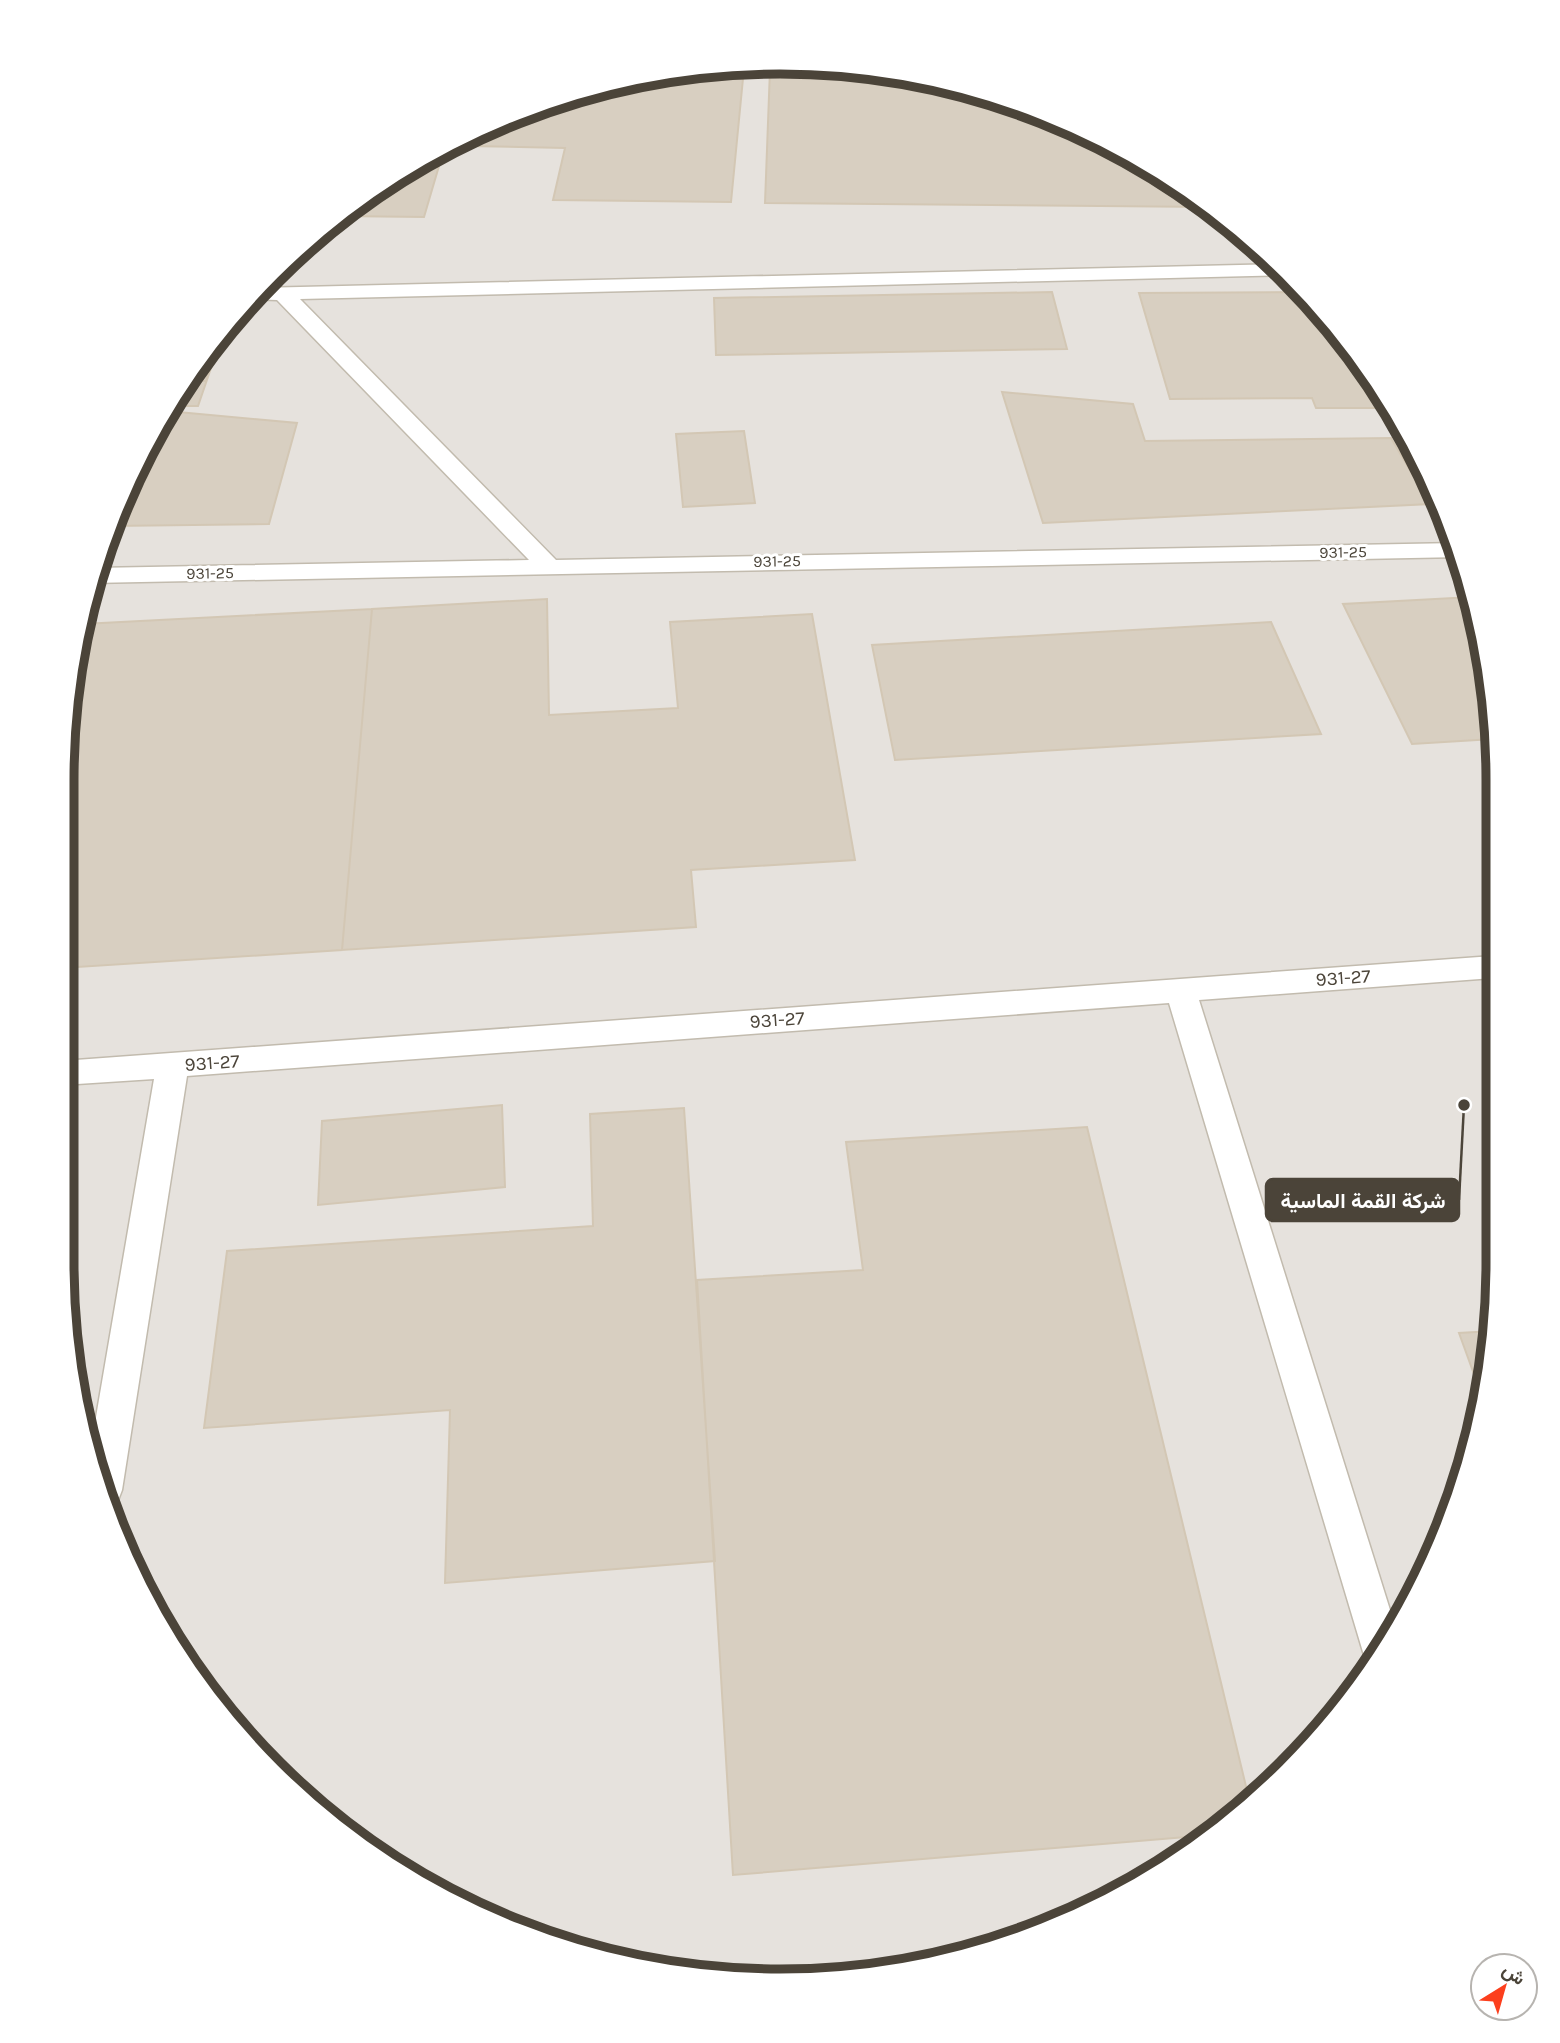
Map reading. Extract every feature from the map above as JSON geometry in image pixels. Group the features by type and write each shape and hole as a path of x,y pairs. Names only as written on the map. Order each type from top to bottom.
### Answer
{"lane":[{"path":"268,293 1269,270"},
{"path":"282,293 547,565"},
{"name":"931-25","path":"104,576 547,565 1448,550"},
{"name":"931-27","path":"74,1072 1486,967"},
{"path":"1180,989 1379,1638"},
{"path":"106,1473 172,1066"}],"shaded area":[{"path":"734,75 826,75 872,80 918,87 1007,111 1092,146 1133,168 1210,219 1246,249 1280,280 1341,350 1392,427 1433,510 1462,597 1480,688 1486,780 1485,1309 1473,1401 1462,1446 1433,1533 1414,1575 1392,1616 1341,1693 1280,1763 1210,1824 1133,1875 1050,1916 1007,1932 918,1956 826,1968 734,1968 642,1956 553,1932 468,1897 387,1850 314,1794 280,1763 249,1729 193,1656 146,1575 111,1490 87,1401 75,1309 75,734 87,642 98,597 127,510 146,468 193,387 219,350 280,280 350,219 427,168 468,146 553,111 597,98 642,87"}],"building":[{"path":"770,74 780,74 826,75 918,87 1007,111 1092,146 1133,168 1193,207 765,203"},
{"path":"743,75 731,202 553,200 565,148 468,146 553,111 597,98 642,87"},
{"path":"441,161 424,217 354,216"},
{"path":"1052,292 1067,349 716,355 714,298"},
{"path":"1291,292 1341,350 1380,408 1316,408 1312,398 1170,399 1139,293"},
{"path":"213,359 206,381 197,381"},
{"path":"206,368 211,368 198,406 181,406"},
{"path":"1002,392 1133,404 1145,441 1391,438 1430,504 1043,523"},
{"path":"177,412 297,423 269,524 121,526 146,468"},
{"path":"744,431 755,503 683,507 676,434"},
{"path":"1462,598 1473,642 1485,739 1412,744 1343,604"},
{"path":"547,599 549,715 678,708 670,622 812,614 855,860 691,870 696,927 342,950 372,609"},
{"path":"372,609 342,950 74,967 75,734 92,624"},
{"path":"1271,622 1321,734 895,760 872,645"},
{"path":"502,1105 505,1187 318,1205 322,1121"},
{"path":"684,1108 715,1561 445,1583 450,1410 204,1428 227,1251 593,1226 590,1114"},
{"path":"1087,1127 1248,1793 1192,1836 733,1875 697,1280 863,1270 846,1142"},
{"path":"1483,1332 1476,1380 1459,1333"}],"place":[{"name":"شركة القمة الماسية","path":"1464,1105"}]}
